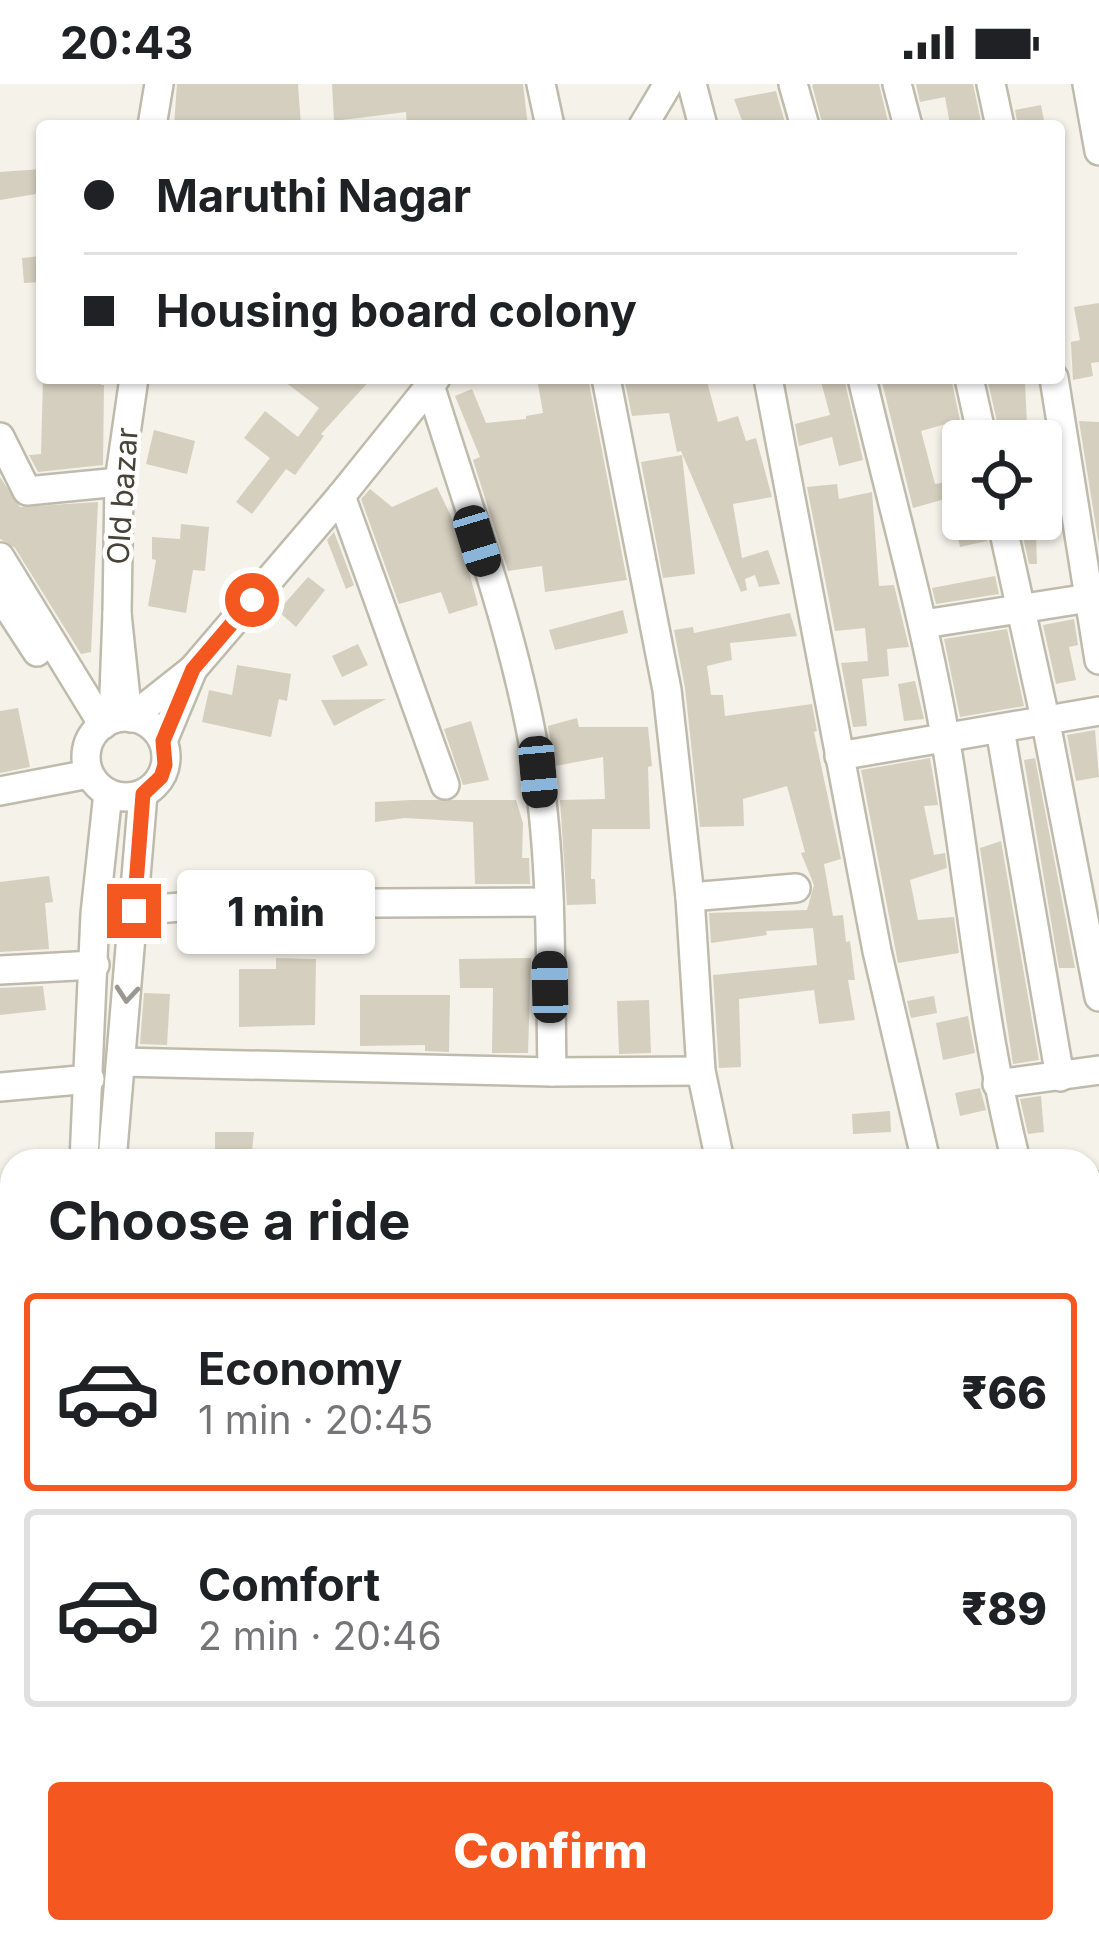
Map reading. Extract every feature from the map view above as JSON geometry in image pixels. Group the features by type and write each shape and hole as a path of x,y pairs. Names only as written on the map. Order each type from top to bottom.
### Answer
{"street":[{"path":"153,120 159,84"},
{"path":"541,84 549,120"},
{"path":"647,120 668,84"},
{"path":"692,84 701,120"},
{"path":"794,84 803,120"},
{"path":"897,84 906,120"},
{"path":"991,84 999,120"},
{"path":"1088,84 1099,151"},
{"name":"Old bazar","path":"113,723 119,482 133,384"},
{"path":"85,1149 99,784 87,748 113,723 193,669 431,384"},
{"path":"434,384 518,680 538,772 549,902 552,1072"},
{"path":"607,384 667,690 691,897 701,1071 717,1149"},
{"path":"770,384 878,951 923,1149"},
{"path":"864,384 924,624 997,1084 1013,1149"},
{"path":"969,384 978,420"},
{"path":"1055,384 1099,660"},
{"path":"0,437 27,491 119,482"},
{"path":"341,496 445,785"},
{"path":"1005,540 1099,997"},
{"path":"0,557 113,723"},
{"path":"924,624 1089,598"},
{"path":"4,608 113,723 144,722 163,741"},
{"path":"0,791 99,784 132,797 143,794 161,777 163,741 193,669"},
{"path":"839,756 1099,711"},
{"path":"1000,729 1060,1077"},
{"path":"113,1149 143,794"},
{"path":"691,897 796,888"},
{"path":"134,911 215,904 549,902"},
{"path":"0,970 95,965"},
{"path":"121,1061 701,1071"},
{"path":"997,1084 1099,1070"},
{"path":"0,1087 90,1079"}],"building":[{"path":"177,84 298,84 301,120 174,120"},
{"path":"332,84 523,84 527,120 407,120 406,112 334,120"},
{"path":"879,84 888,120 821,120 812,85"},
{"path":"916,84 973,84 981,120 949,120 945,97 920,102"},
{"path":"776,91 784,120 742,120 734,99"},
{"path":"1041,105 1044,120 1017,120 1015,110"},
{"path":"36,169 36,194 0,200 0,172"},
{"path":"36,257 36,282 24,283 22,258"},
{"path":"1099,303 1099,362 1091,363 1093,376 1073,380 1071,342 1080,340 1074,307"},
{"path":"43,384 104,385 103,465 38,472 29,455 41,454"},
{"path":"288,384 367,384 321,434 324,436 295,475 286,469 252,514 236,502 270,458 244,438 265,411 298,437 319,408"},
{"path":"538,384 589,384 627,580 545,592 542,566 508,571 473,460 480,457 455,396 472,389 486,423 543,413"},
{"path":"625,384 708,384 718,422 738,416 746,441 756,438 772,497 733,504 742,558 768,550 780,584 759,587 755,575 745,579 747,590 741,592 681,451 677,452 669,413 632,416"},
{"path":"822,384 845,384 863,460 839,466 832,437 799,446 795,424 830,415"},
{"path":"882,384 952,384 960,420 942,420 942,425 921,431 935,484 942,483 942,500 913,508"},
{"path":"988,384 1025,384 1027,420 997,420"},
{"path":"1079,421 1099,422 1099,546"},
{"path":"154,430 195,441 187,474 146,464"},
{"path":"682,455 695,574 663,578 641,462"},
{"path":"0,477 20,507 98,502 91,652 81,654 15,548 0,539"},
{"path":"837,484 839,499 872,492 879,586 894,585 909,647 887,649 889,676 862,679 867,726 853,727 841,663 868,661 865,628 835,631 807,487"},
{"path":"437,487 458,531 478,605 449,614 441,592 399,604 361,499 370,489 392,507"},
{"path":"181,524 209,527 205,571 193,570 186,613 148,606 156,560 152,559 152,537 180,539"},
{"path":"334,532 354,585 346,589 327,540"},
{"path":"958,540 987,540 987,541 960,547"},
{"path":"1024,540 1036,540 1037,564 1029,564"},
{"path":"995,576 999,594 936,604 932,588"},
{"path":"308,577 325,590 296,627 278,611"},
{"path":"623,610 628,633 555,650 549,630"},
{"path":"790,613 797,636 730,643 732,660 707,666 711,695 723,695 725,716 812,704 841,859 824,864 833,916 843,915 846,942 850,941 855,980 848,980 855,1020 819,1024 814,990 739,999 741,1067 719,1068 713,975 817,965 813,928 766,931 767,935 711,943 709,913 807,910 814,885 801,853 805,852 787,786 743,799 744,826 700,827 674,630 693,627 694,633"},
{"path":"1074,619 1078,645 1069,647 1076,680 1056,684 1043,625"},
{"path":"1007,629 1024,706 960,717 944,639"},
{"path":"358,644 368,665 342,677 332,656"},
{"path":"237,665 291,674 287,701 279,699 271,737 202,722 209,690 232,695"},
{"path":"915,681 924,719 904,721 898,684"},
{"path":"386,699 334,726 321,700"},
{"path":"18,708 30,767 0,773 0,711"},
{"path":"577,718 579,727 648,727 650,829 592,829 591,879 595,879 596,904 567,905 560,800 605,799 603,757 555,766 548,726"},
{"path":"471,721 489,780 463,785 444,729"},
{"path":"1095,730 1099,777 1076,781 1067,735"},
{"path":"930,758 938,805 924,806 934,855 945,853 947,868 910,880 918,920 954,917 959,953 898,963 861,770"},
{"path":"1035,758 1075,968 1059,968 1024,760"},
{"path":"516,800 523,823 522,858 529,858 530,884 475,884 473,822 405,818 375,822 375,802"},
{"path":"1001,841 1039,1060 1013,1064 980,848"},
{"path":"49,876 53,902 45,903 49,949 0,952 0,882"},
{"path":"276,958 316,959 315,1025 239,1027 239,969 276,969"},
{"path":"531,958 528,1053 492,1053 493,988 460,988 459,959"},
{"path":"43,986 46,1010 0,1015 0,988"},
{"path":"144,993 170,994 167,1045 140,1044"},
{"path":"360,995 450,995 449,1052 425,1051 425,1045 360,1046"},
{"path":"934,996 937,1013 911,1018 907,1001"},
{"path":"649,1000 651,1053 619,1054 617,1001"},
{"path":"968,1016 975,1053 943,1060 936,1023"},
{"path":"980,1088 986,1110 960,1116 955,1093"},
{"path":"1041,1096 1044,1132 1028,1134 1020,1099"},
{"path":"890,1111 891,1132 853,1134 852,1114"},
{"path":"215,1132 254,1132 252,1149 215,1149"}],"route":[{"path":"134,911 143,794 161,777 166,753 163,741 193,669 252,600"}]}
